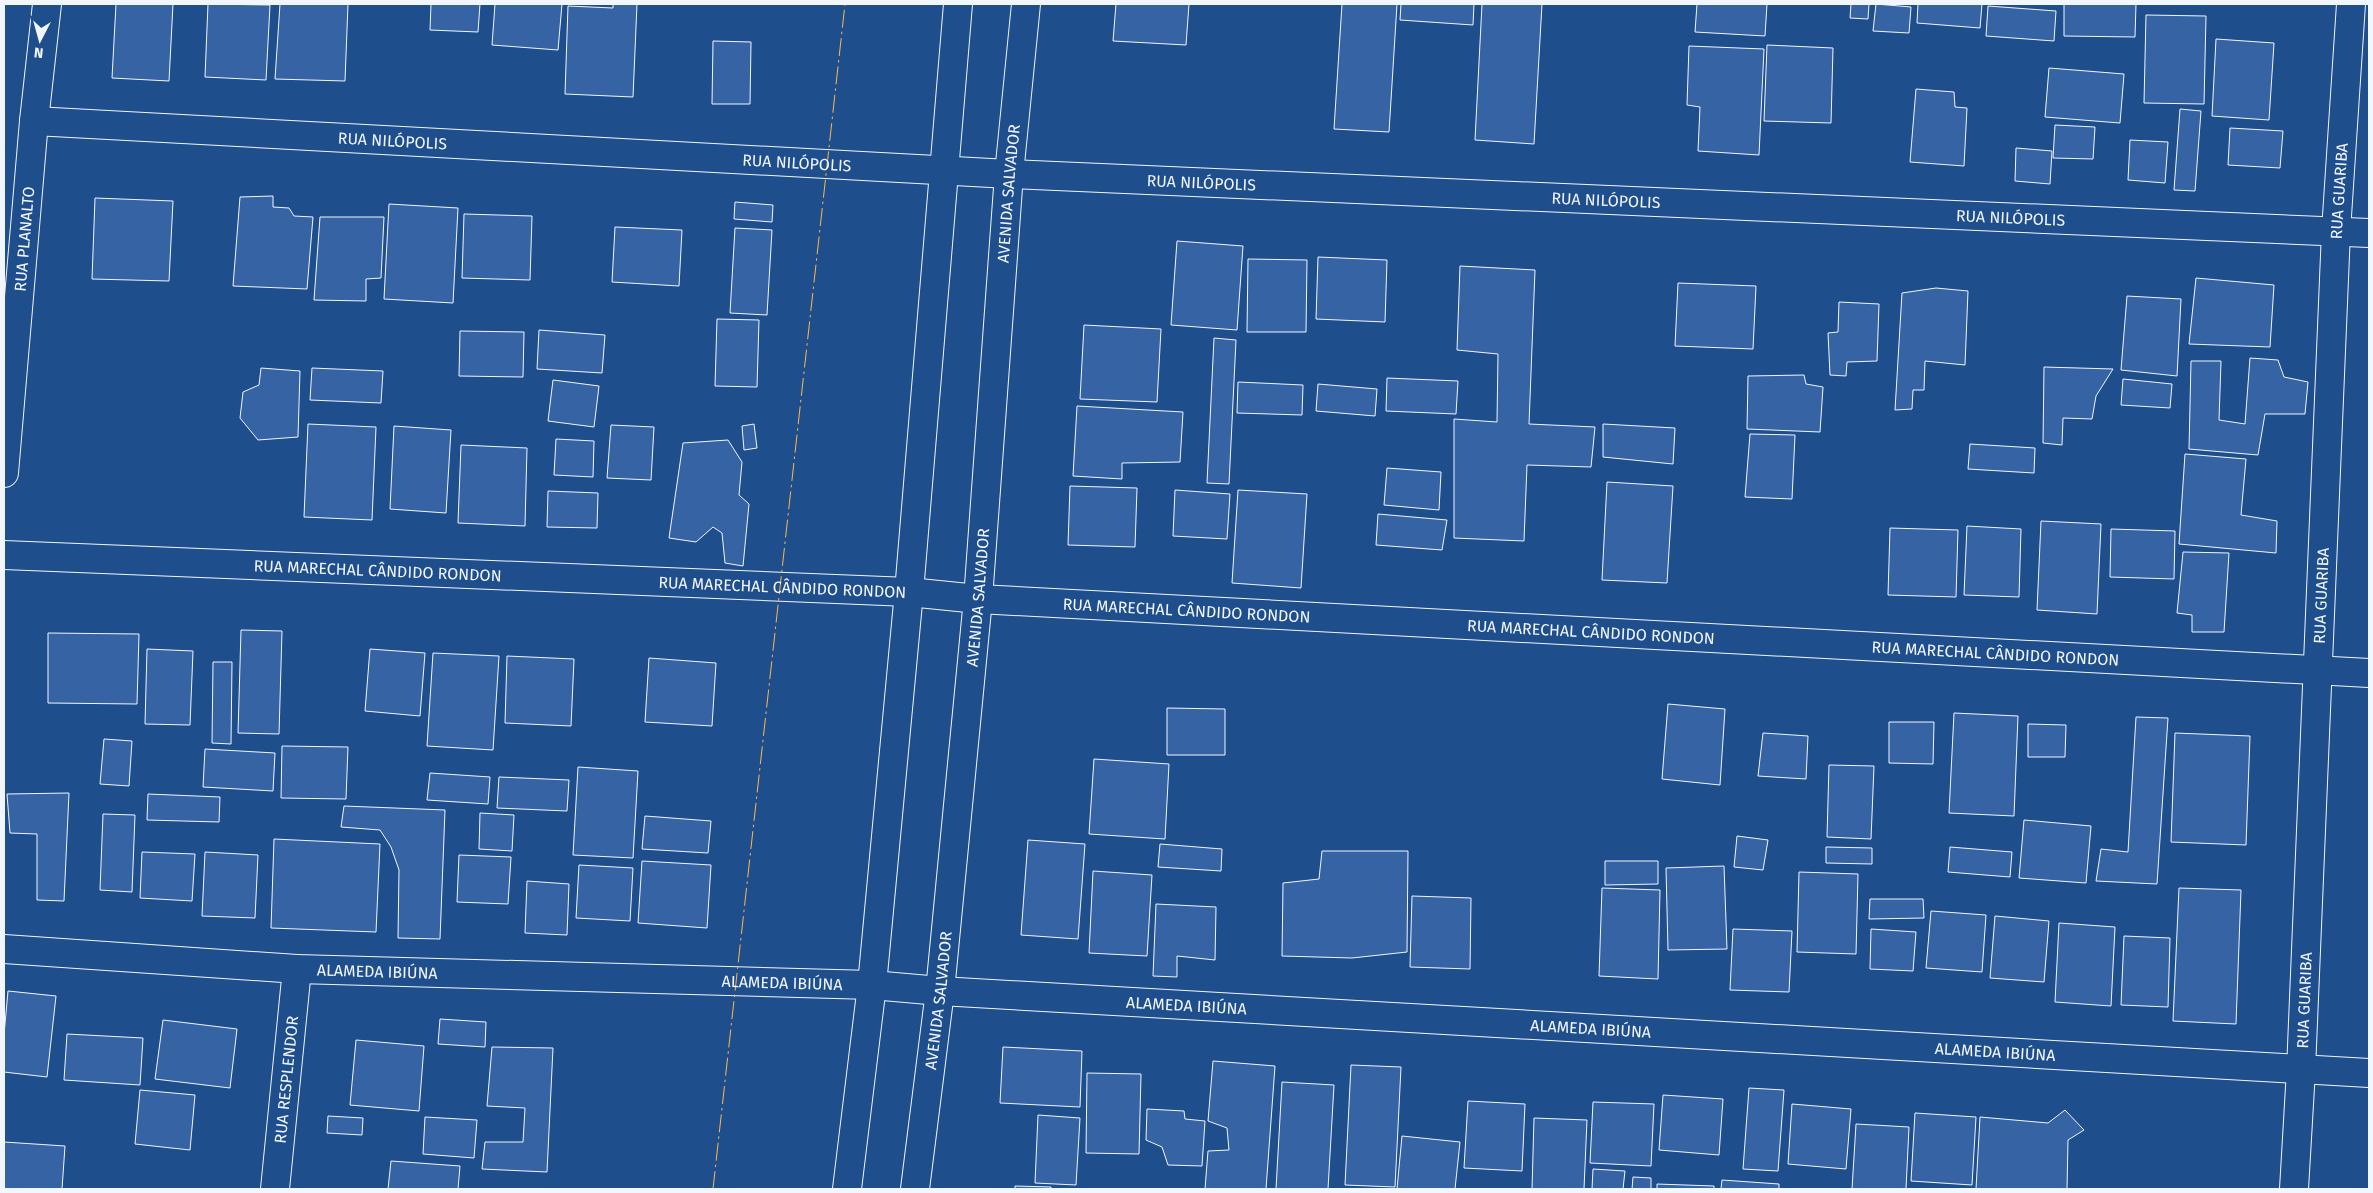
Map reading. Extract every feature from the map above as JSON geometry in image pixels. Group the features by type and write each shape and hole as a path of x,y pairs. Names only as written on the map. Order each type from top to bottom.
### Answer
{"street":[{"name":"RUA PLANALTO","path":"4,473 34,121 47,4"},
{"path":"847,1189 872,985 910,592 958,4"},
{"name":"AVENIDA SALVADOR","path":"915,1189 940,991 978,599 1009,174 1026,4"},
{"name":"RUA GUARIBA","path":"2294,1189 2301,1070 2336,231 2351,4"},
{"name":"RUA NILÓPOLIS","path":"34,121 1009,174 2369,233"},
{"name":"RUA MARECHAL CÂNDIDO RONDON","path":"4,555 910,592 978,599 2369,673"},
{"name":"ALAMEDA IBIÚNA","path":"4,949 297,970 872,985 940,991 2369,1073"},
{"name":"RUA RESPLENDOR","path":"275,1189 297,970"}],"building":[{"path":"116,4 173,4 169,81 112,78"},
{"path":"208,4 270,5 266,80 205,77"},
{"path":"280,4 348,4 345,81 275,79"},
{"path":"431,4 480,4 478,32 430,30"},
{"path":"495,4 562,4 558,50 492,45"},
{"path":"613,4 637,4 633,97 565,94 568,6 613,8"},
{"path":"1116,4 1189,4 1186,45 1113,41"},
{"path":"1342,4 1397,4 1389,132 1334,129"},
{"path":"1401,4 1474,4 1473,25 1400,20"},
{"path":"1482,4 1542,4 1534,144 1475,140"},
{"path":"1697,4 1767,4 1765,36 1695,32"},
{"path":"1851,4 1869,4 1868,19 1850,18"},
{"path":"1876,4 1911,7 1909,33 1873,31"},
{"path":"1918,4 1982,4 1980,28 1917,23"},
{"path":"2064,4 2136,4 2135,37 2064,36"},
{"path":"1988,6 2056,11 2054,41 1986,36"},
{"path":"2146,15 2206,16 2204,104 2144,103"},
{"path":"2216,39 2274,43 2269,120 2212,116"},
{"path":"713,41 751,42 750,104 712,104"},
{"path":"1767,45 1833,48 1831,123 1764,121"},
{"path":"1689,46 1764,49 1759,155 1698,151 1700,107 1687,105"},
{"path":"2049,68 2124,74 2120,123 2045,117"},
{"path":"1916,89 1954,92 1955,107 1967,108 1964,166 1910,162"},
{"path":"2180,109 2201,111 2195,191 2174,190"},
{"path":"2055,125 2095,127 2093,159 2053,158"},
{"path":"2230,128 2283,131 2280,168 2228,165"},
{"path":"2130,140 2168,142 2165,183 2128,180"},
{"path":"2016,148 2052,151 2050,184 2015,181"},
{"path":"273,196 273,207 289,208 294,216 313,217 307,289 233,286 240,197"},
{"path":"95,198 173,201 169,281 92,279"},
{"path":"735,202 773,205 772,222 734,219"},
{"path":"389,204 458,208 453,303 384,299"},
{"path":"464,214 532,216 530,280 462,278"},
{"path":"320,217 384,217 381,278 366,279 366,301 314,300"},
{"path":"615,227 682,230 679,286 612,282"},
{"path":"735,228 772,230 767,315 730,313"},
{"path":"1177,241 1243,246 1237,330 1171,325"},
{"path":"1318,257 1387,260 1385,322 1316,319"},
{"path":"1248,259 1307,260 1306,332 1247,332"},
{"path":"1460,266 1535,270 1529,424 1595,427 1591,467 1527,465 1524,541 1454,538 1454,419 1497,422 1498,354 1457,350"},
{"path":"2196,278 2274,285 2270,347 2189,344"},
{"path":"1678,283 1756,286 1753,349 1675,346"},
{"path":"1936,288 1968,291 1965,365 1925,361 1924,390 1913,390 1912,409 1895,410 1902,293"},
{"path":"2127,296 2181,299 2177,376 2121,370"},
{"path":"1839,302 1879,304 1877,361 1847,362 1846,376 1830,375 1828,333 1838,332"},
{"path":"717,319 759,320 757,387 715,386"},
{"path":"1084,325 1161,329 1157,402 1080,399"},
{"path":"539,330 605,335 602,373 537,369"},
{"path":"460,331 524,332 523,377 459,376"},
{"path":"1214,338 1236,340 1229,484 1207,483"},
{"path":"2250,358 2278,360 2284,377 2308,382 2305,414 2265,414 2258,455 2189,449 2191,361 2221,361 2219,420 2245,424"},
{"path":"2044,367 2113,369 2096,396 2092,419 2063,418 2062,445 2043,443"},
{"path":"261,368 300,371 298,437 258,440 240,418 243,392 259,385"},
{"path":"312,368 383,371 381,403 310,400"},
{"path":"1804,375 1806,384 1823,387 1820,432 1747,429 1748,376"},
{"path":"1387,378 1458,381 1456,414 1386,411"},
{"path":"2123,379 2172,384 2170,408 2121,405"},
{"path":"553,380 599,386 594,427 548,421"},
{"path":"1238,382 1303,385 1302,415 1237,413"},
{"path":"1318,384 1377,389 1375,416 1316,411"},
{"path":"1077,406 1183,412 1180,462 1122,463 1122,479 1073,476"},
{"path":"308,424 376,427 372,520 304,517"},
{"path":"754,424 757,448 744,450 742,426"},
{"path":"1603,424 1675,428 1673,464 1603,457"},
{"path":"611,425 654,427 651,480 607,478"},
{"path":"394,426 451,430 446,513 390,509"},
{"path":"1750,434 1795,435 1792,499 1745,497"},
{"path":"556,439 594,441 593,477 554,475"},
{"path":"728,440 742,462 739,495 749,504 743,566 725,563 722,533 713,527 696,542 669,538 683,443"},
{"path":"1970,444 2035,448 2034,473 1968,469"},
{"path":"461,445 527,448 525,526 458,523"},
{"path":"2185,454 2246,459 2241,515 2277,521 2276,553 2179,544"},
{"path":"1387,468 1441,472 1439,510 1384,505"},
{"path":"1607,482 1673,486 1667,583 1602,580"},
{"path":"1070,486 1137,488 1135,547 1068,545"},
{"path":"1175,490 1230,494 1227,539 1173,536"},
{"path":"1238,490 1307,494 1301,588 1232,583"},
{"path":"548,491 598,493 597,528 547,527"},
{"path":"1378,514 1447,520 1442,550 1376,545"},
{"path":"2041,521 2101,524 2097,614 2037,610"},
{"path":"1967,526 2021,529 2019,597 1964,595"},
{"path":"1890,528 1958,530 1956,597 1888,595"},
{"path":"2111,529 2175,531 2174,579 2110,577"},
{"path":"2183,552 2229,553 2224,632 2192,632 2192,615 2177,613"},
{"path":"241,630 282,631 279,734 238,733"},
{"path":"48,633 139,634 137,704 48,703"},
{"path":"147,649 193,651 190,725 145,724"},
{"path":"370,649 425,653 420,716 365,711"},
{"path":"433,653 499,656 493,750 427,746"},
{"path":"507,656 574,659 571,726 505,723"},
{"path":"649,658 716,663 712,726 645,722"},
{"path":"213,662 232,662 231,744 212,743"},
{"path":"1668,704 1725,709 1720,785 1662,779"},
{"path":"1167,708 1225,709 1225,755 1167,755"},
{"path":"1954,713 2018,716 2014,816 1949,813"},
{"path":"2136,717 2168,718 2157,884 2096,881 2101,849 2128,852"},
{"path":"1889,722 1934,722 1933,764 1889,763"},
{"path":"2028,724 2066,725 2065,757 2028,757"},
{"path":"1763,733 1808,736 1806,779 1758,776"},
{"path":"2175,733 2250,736 2246,845 2171,842"},
{"path":"104,739 132,741 129,786 100,784"},
{"path":"282,746 348,747 346,799 281,798"},
{"path":"205,749 275,753 273,791 203,787"},
{"path":"1094,759 1169,764 1165,839 1089,834"},
{"path":"1829,765 1874,766 1871,839 1827,837"},
{"path":"578,767 638,771 633,858 573,855"},
{"path":"430,773 490,777 488,804 427,800"},
{"path":"499,777 569,780 567,811 497,808"},
{"path":"69,793 64,901 37,900 37,834 10,833 7,794"},
{"path":"148,794 220,797 219,822 147,820"},
{"path":"344,806 445,810 440,939 398,938 399,870 391,847 380,830 341,827"},
{"path":"480,813 514,815 512,851 479,849"},
{"path":"103,814 135,815 132,892 100,890"},
{"path":"645,816 711,821 708,853 642,849"},
{"path":"2024,820 2091,826 2086,883 2019,878"},
{"path":"1737,836 1768,840 1763,870 1734,867"},
{"path":"274,839 380,844 376,932 271,928"},
{"path":"1028,840 1085,844 1078,939 1021,935"},
{"path":"1160,844 1222,849 1221,871 1158,867"},
{"path":"1826,847 1872,848 1872,864 1826,863"},
{"path":"1950,847 2012,852 2010,877 1948,872"},
{"path":"1322,851 1408,851 1407,952 1352,958 1282,956 1283,883 1319,879"},
{"path":"142,852 195,854 192,901 140,898"},
{"path":"205,852 258,855 255,918 202,916"},
{"path":"459,855 511,857 508,904 457,902"},
{"path":"642,861 711,865 707,928 638,923"},
{"path":"1605,861 1658,861 1658,884 1605,885"},
{"path":"579,865 633,868 630,921 576,918"},
{"path":"1724,866 1727,949 1668,950 1666,868"},
{"path":"1093,871 1152,875 1147,956 1089,953"},
{"path":"1799,872 1858,874 1856,954 1797,952"},
{"path":"527,881 569,884 567,935 525,933"},
{"path":"1602,888 1660,890 1658,979 1599,976"},
{"path":"2179,888 2241,890 2236,1024 2173,1021"},
{"path":"1412,896 1471,898 1470,969 1410,967"},
{"path":"1870,899 1923,899 1924,918 1869,919"},
{"path":"1156,904 1216,907 1215,960 1177,956 1177,977 1153,976"},
{"path":"1931,911 1986,915 1982,972 1926,968"},
{"path":"1995,916 2049,921 2044,982 1990,978"},
{"path":"2059,923 2115,927 2111,1006 2055,1002"},
{"path":"1733,929 1792,931 1789,992 1730,990"},
{"path":"1871,929 1916,932 1913,971 1870,969"},
{"path":"2124,936 2170,938 2168,1007 2121,1005"},
{"path":"8,991 56,996 47,1077 4,1072 4,1035"},
{"path":"440,1019 486,1022 485,1047 438,1044"},
{"path":"163,1020 237,1029 230,1088 155,1079"},
{"path":"67,1034 143,1038 140,1085 64,1080"},
{"path":"356,1040 424,1046 419,1111 350,1105"},
{"path":"492,1047 553,1048 547,1172 482,1169 485,1142 523,1142 525,1108 487,1106"},
{"path":"1003,1047 1082,1051 1080,1107 1000,1103"},
{"path":"1213,1061 1275,1066 1266,1189 1205,1189 1208,1151 1229,1150 1227,1128 1208,1121"},
{"path":"1351,1065 1401,1067 1395,1187 1345,1185"},
{"path":"1087,1073 1141,1074 1139,1154 1086,1153"},
{"path":"1282,1082 1334,1085 1328,1189 1276,1189"},
{"path":"1749,1088 1784,1090 1778,1171 1743,1169"},
{"path":"140,1090 195,1095 190,1150 135,1144"},
{"path":"1663,1095 1723,1099 1719,1155 1659,1150"},
{"path":"1468,1101 1525,1104 1522,1171 1464,1168"},
{"path":"1593,1102 1654,1104 1651,1166 1590,1163"},
{"path":"1792,1104 1851,1109 1846,1169 1788,1164"},
{"path":"1147,1109 1184,1111 1185,1119 1205,1121 1202,1166 1168,1165 1162,1147 1146,1140"},
{"path":"2065,1110 2084,1130 2068,1140 2067,1189 1976,1189 1980,1117 2048,1123"},
{"path":"1915,1113 1976,1117 1972,1185 1911,1181"},
{"path":"1038,1115 1080,1118 1076,1185 1035,1183"},
{"path":"328,1116 363,1118 362,1135 327,1133"},
{"path":"425,1117 477,1120 474,1158 423,1154"},
{"path":"1534,1118 1587,1120 1584,1189 1532,1189"},
{"path":"1856,1124 1909,1127 1906,1189 1852,1189"},
{"path":"1402,1136 1460,1142 1455,1189 1397,1189"},
{"path":"4,1142 65,1146 62,1189 4,1189"},
{"path":"391,1161 460,1166 458,1189 388,1189"},
{"path":"1593,1169 1625,1171 1623,1189 1592,1189"},
{"path":"1633,1177 1651,1178 1651,1189 1632,1189"},
{"path":"1722,1180 1779,1184 1779,1189 1721,1189"},
{"path":"1657,1184 1714,1186 1714,1189 1657,1189"},
{"path":"1015,1186 1051,1187 1051,1189 1015,1189"}],"power":[{"path":"713,1189 845,4"}]}
